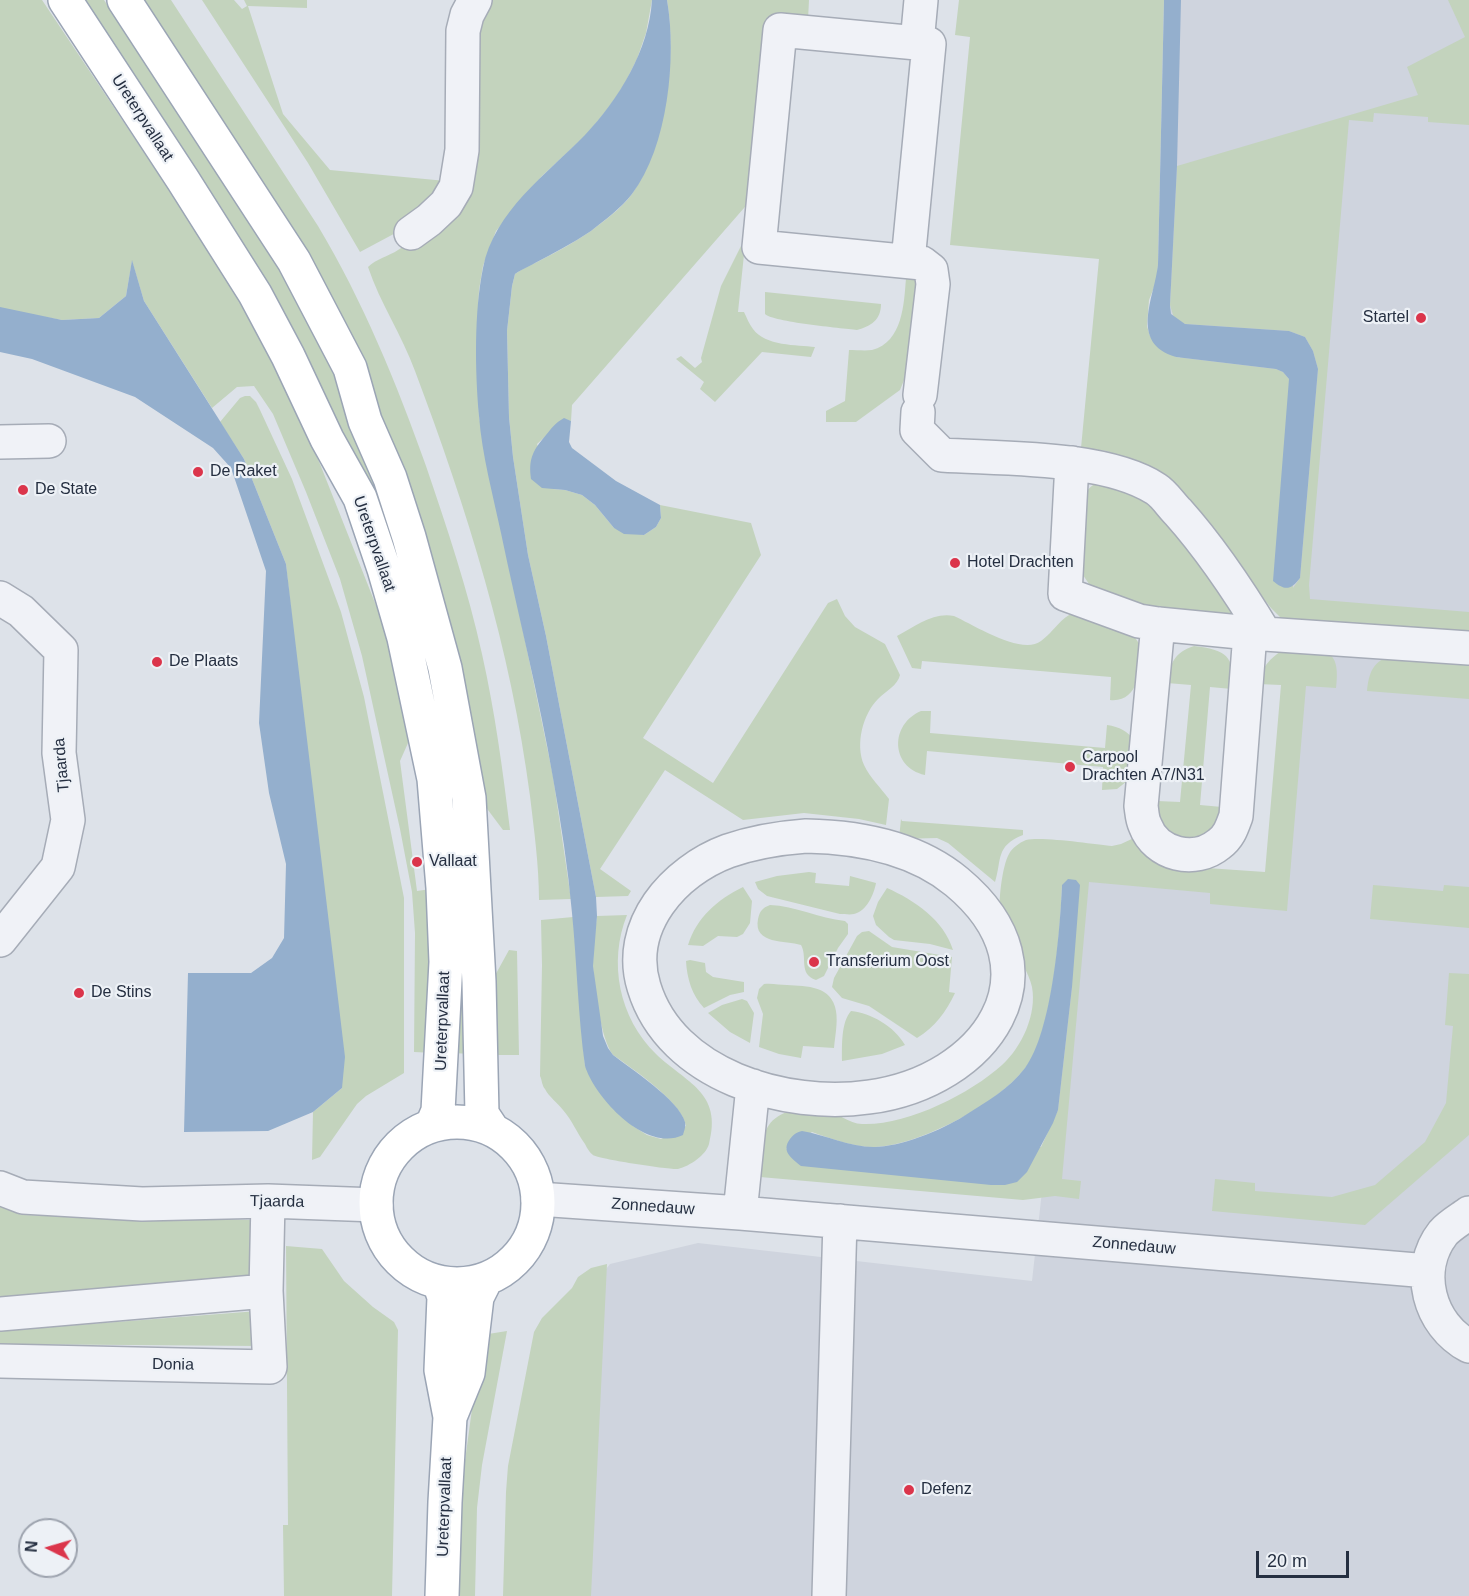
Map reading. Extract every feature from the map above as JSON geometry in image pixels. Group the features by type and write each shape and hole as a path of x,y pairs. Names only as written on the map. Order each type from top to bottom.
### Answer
{"main road":[{"name":"Ureterpvallaat","path":"64,0 255,294 288,356 327,439 360,498 384,569 404,638 434,779 446,962 438,1111 432,1125"},
{"name":"Ureterpvallaat","path":"124,0 294,261 350,368 365,421 390,478 427,598 445,668 469,798 480,982 482,1114 492,1129"},
{"path":"463,1122 492,1129 515,1146 532,1171 538,1199 535,1224 525,1248 508,1266 486,1279 462,1284 439,1282 419,1275 402,1262 388,1246 379,1227 376,1205 379,1180 391,1156 409,1137 432,1125 463,1122"},
{"name":"Ureterpvallaat","path":"450,1418 468,1373 477,1297 486,1279"},
{"name":"Ureterpvallaat","path":"439,1282 444,1297 441,1370 450,1418 444,1502 442,1596"}],"street":[{"path":"411,233 446,204 456,187 462,150 463,31 467,15 475,0"},
{"path":"917,43 921,0"},
{"path":"908,261 929,44 780,30 759,247 908,261 922,262 931,270 933,284 916,430 942,455 1072,463 1117,472 1157,489 1197,533 1231,578 1257,634 1236,816 1231,831 1221,843 1208,852 1193,855 1177,854 1163,847 1151,837 1144,825 1141,806 1158,624"},
{"path":"0,442 49,441"},
{"path":"1072,463 1065,594 1139,621 1158,624 1257,634 1469,648"},
{"name":"Tjaarda","path":"0,598 21,611 61,650 59,753 68,820 58,867 0,940"},
{"path":"835,837 891,848 933,866 955,881 984,910 1002,942 1007,963 1007,990 991,1029 959,1062 922,1083 870,1097 813,1098 793,1096 753,1086 714,1069 680,1043 664,1025 652,1006 644,986 640,958 644,931 657,906 671,888 688,873 725,852 751,844 778,838 835,837"},
{"path":"740,1213 753,1086"},
{"name":"Tjaarda","path":"0,1188 23,1197 142,1204 268,1201 376,1205"},
{"name":"Zonnedauw","path":"538,1199 840,1221 1428,1271"},
{"name":"Donia","path":"0,1361 270,1367 266,1291 268,1201"},
{"path":"1469,1213 1444,1233 1432,1255 1428,1271 1429,1297 1436,1315 1457,1340 1469,1346"},
{"path":"829,1596 840,1221"},
{"path":"0,1314 266,1291"}],"shaded area":[{"path":"1175,0 1469,0 1469,1596 551,1596 557,1333 610,1264 698,1243 1032,1281 1078,867 1277,882 1290,569 1170,338"}],"green space":[{"path":"0,0 42,0 222,269 293,402 320,464 402,671 416,725 400,761 417,891 438,888 435,1053 414,1052 415,933 412,892 362,656 340,579 273,414 254,386 237,387 212,408 144,301 132,261 126,296 99,318 62,320 0,309"},
{"path":"83,0 104,0 264,242 316,333 373,459 458,771 471,1054 453,1053 454,926 347,443 302,345 272,291 184,151"},
{"path":"141,0 171,0 318,226 350,284 378,343 426,466 470,606 491,698 510,830 503,830 476,794 349,341 335,304"},
{"path":"202,0 234,0 242,9 247,6 244,0 307,0 307,8 248,6 283,114 330,170 446,181 403,229 360,252 308,163"},
{"path":"484,0 652,0 646,33 637,59 624,85 586,135 542,176 496,231 483,266 479,290 477,333 479,417 553,776 571,899 539,900 535,835 522,741 485,580 452,475 415,371 368,267 405,246 451,215 473,47"},
{"path":"667,0 809,0 808,20 770,16 751,200 572,405 571,421 564,419 537,444 553,489 582,495 595,505 614,528 644,535 656,527 661,518 660,505 751,523 761,555 643,738 713,783 828,603 837,599 845,616 855,627 885,644 900,675 894,685 878,699 868,713 862,730 860,748 864,765 872,779 889,799 886,825 859,819 804,813 743,820 665,770 600,869 631,891 628,896 596,897 546,636 528,555 509,417 507,331 515,274 572,243 602,223 628,199 644,174 661,126 666,100 671,48"},
{"path":"959,0 1164,0 1158,264 1157,280 1149,300 1147,326 1150,336 1176,357 1276,369 1283,372 1289,379 1293,588 1300,578 1318,369 1313,351 1305,337 1289,331 1185,324 1174,318 1170,305 1177,166 1418,95 1407,67 1465,37 1448,0 1469,0 1469,125 1428,122 1428,117 1374,113 1373,122 1349,120 1309,585 1310,599 1469,612 1469,639 1284,621 1212,534 1126,459 1107,451 1081,448 1099,259 950,245 970,37 955,35"},
{"path":"745,245 738,312 744,312 753,329 765,339 782,344 815,347 811,357 762,352 715,402 700,389 704,382 676,359 681,356 695,368 702,362 701,358 721,286 741,246"},
{"path":"906,278 919,280 914,355 900,390 856,422 826,422 826,411 845,401 849,350 872,350 882,346 896,330 903,310"},
{"path":"765,292 881,304 881,310 874,322 857,330 793,322 765,314"},
{"path":"250,396 256,402 292,479 341,612 364,697 404,898 404,1073 357,1104 320,1157 312,1160 313,1112 342,1088 286,564 244,459 220,422 240,398"},
{"path":"1103,481 1151,502 1241,616 1163,612 1099,592 1089,584 1079,569 1082,498 1091,487"},
{"path":"1076,612 1132,633 1144,651 1136,684 1127,696 1119,700 1110,700 1111,677 922,661 921,669 912,668 897,636 932,618 946,615 954,616 998,638 1022,645 1033,645 1046,637 1066,617"},
{"path":"1194,646 1221,652 1226,656 1232,668 1233,678 1232,689 1210,687 1200,805 1222,807 1217,827 1196,838 1183,838 1165,829 1158,814 1157,801 1180,802 1191,685 1167,683 1174,659"},
{"path":"1307,649 1325,652 1335,663 1337,673 1336,688 1306,686 1287,911 1210,904 1210,893 1089,882 1062,1179 1081,1181 1079,1199 1055,1196 1023,1200 760,1177 764,1136 773,1120 780,1115 797,1110 815,1109 829,1111 862,1124 898,1120 936,1106 973,1087 1009,1058 1022,1040 1030,1019 1033,997 1029,977 1003,928 1000,917 1000,894 1004,867 1010,852 1021,843 1026,840 1043,839 1112,846 1136,837 1178,866 1265,872 1281,685 1258,684 1264,668 1283,650","holes":["1062,885 1072,987 1058,1110 1041,1147 786,1149 812,1132 866,1147 894,1144 916,1138 965,1116 1009,1085 1025,1069 1042,1034 1058,948"]},
{"path":"1388,656 1469,662 1469,699 1367,691 1372,670 1378,662"},
{"path":"921,711 931,711 930,733 1105,748 1107,725 1116,727 1126,732 1135,741 1131,778 1117,789 1102,790 1103,767 927,751 925,775 905,763 898,745 899,735 904,725"},
{"path":"901,819 902,821 1023,830 1023,835 1008,844 1001,854 995,882 948,843 937,838 899,839"},
{"path":"816,873 815,883 849,886 850,876 876,883 872,897 863,909 854,914 840,914 767,896 758,889 755,882 777,876"},
{"path":"1373,885 1443,891 1444,885 1469,887 1469,928 1370,919"},
{"path":"743,887 752,901 750,923 743,934 737,937 718,936 703,946 688,945 697,926 709,910"},
{"path":"887,888 927,912 943,929 953,950 930,944 894,940 876,925 873,916"},
{"path":"770,905 845,921 848,924 848,934 824,976 816,980 807,974 801,945 772,940 760,933 759,916 763,909"},
{"path":"627,915 618,951 618,970 620,989 633,1024 656,1054 699,1090 711,1112 712,1126 705,1152 678,1169 635,1164 593,1155 566,1114 547,1092 540,1076 541,920 573,917 585,1066 633,1126 647,1135 661,1139 686,1126 683,1117 666,1097 644,1077 613,1055 605,1037 593,972 597,916"},
{"path":"869,931 892,947 952,957 949,992 955,993 939,1018 917,1038 869,1006 842,998 832,987 834,978 857,936"},
{"path":"509,950 517,951 519,1055 488,1055 487,990"},
{"path":"686,961 705,963 706,972 713,977 744,982 744,992 730,995 704,1008 696,998 689,980"},
{"path":"1449,973 1469,974 1469,1135 1365,1225 1212,1211 1215,1179 1255,1183 1255,1191 1332,1197 1375,1185 1425,1142 1446,1103 1453,1026 1445,1025"},
{"path":"764,984 810,987 824,992 834,1003 837,1015 834,1048 803,1046 801,1058 759,1047 763,1014 757,998 759,989"},
{"path":"742,999 747,1001 754,1013 750,1043 730,1032 708,1013 722,1005"},
{"path":"851,1011 866,1014 888,1026 905,1045 882,1054 842,1061 845,1021"},
{"path":"0,1206 22,1215 254,1220 254,1281 0,1304"},
{"path":"286,1246 322,1249 344,1281 394,1322 398,1330 392,1596 284,1596 283,1525 288,1525"},
{"path":"607,1264 591,1596 503,1596 508,1466 534,1332 542,1318 572,1288 578,1277 591,1268"},
{"path":"258,1311 259,1346 0,1344 0,1331"},
{"path":"507,1331 482,1465 477,1508 475,1596 457,1596 459,1505 482,1335"}],"water":[{"path":"652,0 667,0 670,23 670,74 662,127 644,175 628,199 591,231 515,274 507,331 509,417 528,555 546,636 596,897 597,916 593,966 603,1036 613,1055 654,1086 681,1113 685,1122 683,1135 669,1139 638,1130 624,1119 599,1093 585,1066 574,932 561,829 541,717 485,460 480,431 476,361 480,285 489,248 498,229 524,195 598,121 620,90 645,37"},
{"path":"1164,0 1181,0 1171,314 1185,324 1289,331 1305,337 1313,351 1318,369 1300,578 1288,588 1273,581 1289,379 1283,372 1276,369 1176,357 1161,350 1153,341 1148,330 1150,304 1158,264"},
{"path":"132,260 144,301 244,459 286,564 345,1057 342,1088 313,1112 268,1131 184,1132 188,973 251,973 272,958 284,938 286,864 269,793 259,723 266,571 231,468 213,448 135,397 32,359 0,352 0,307 62,320 99,318 126,296"},
{"path":"564,418 571,421 569,442 572,448 616,481 660,505 661,518 656,527 644,535 624,534 614,528 595,505 582,495 565,490 542,488 531,479 530,466 535,450 554,426"},
{"path":"1068,879 1076,880 1080,885 1072,987 1058,1110 1027,1172 1017,1182 991,1185 801,1166 791,1157 787,1151 787,1143 794,1135 802,1131 856,1145 874,1147 920,1137 964,1116 997,1095 1019,1076 1034,1052 1042,1031 1057,954 1062,885"}],"place":[{"name":"Startel","path":"1421,318"},
{"name":"De Raket","path":"198,472"},
{"name":"De State","path":"23,490"},
{"name":"Hotel Drachten","path":"955,563"},
{"name":"De Plaats","path":"157,662"},
{"name":"Carpool Drachten A7/N31","path":"1070,767"},
{"name":"Vallaat","path":"417,862"},
{"name":"Transferium Oost","path":"814,962"},
{"name":"De Stins","path":"79,993"},
{"name":"Defenz","path":"909,1490"}]}
